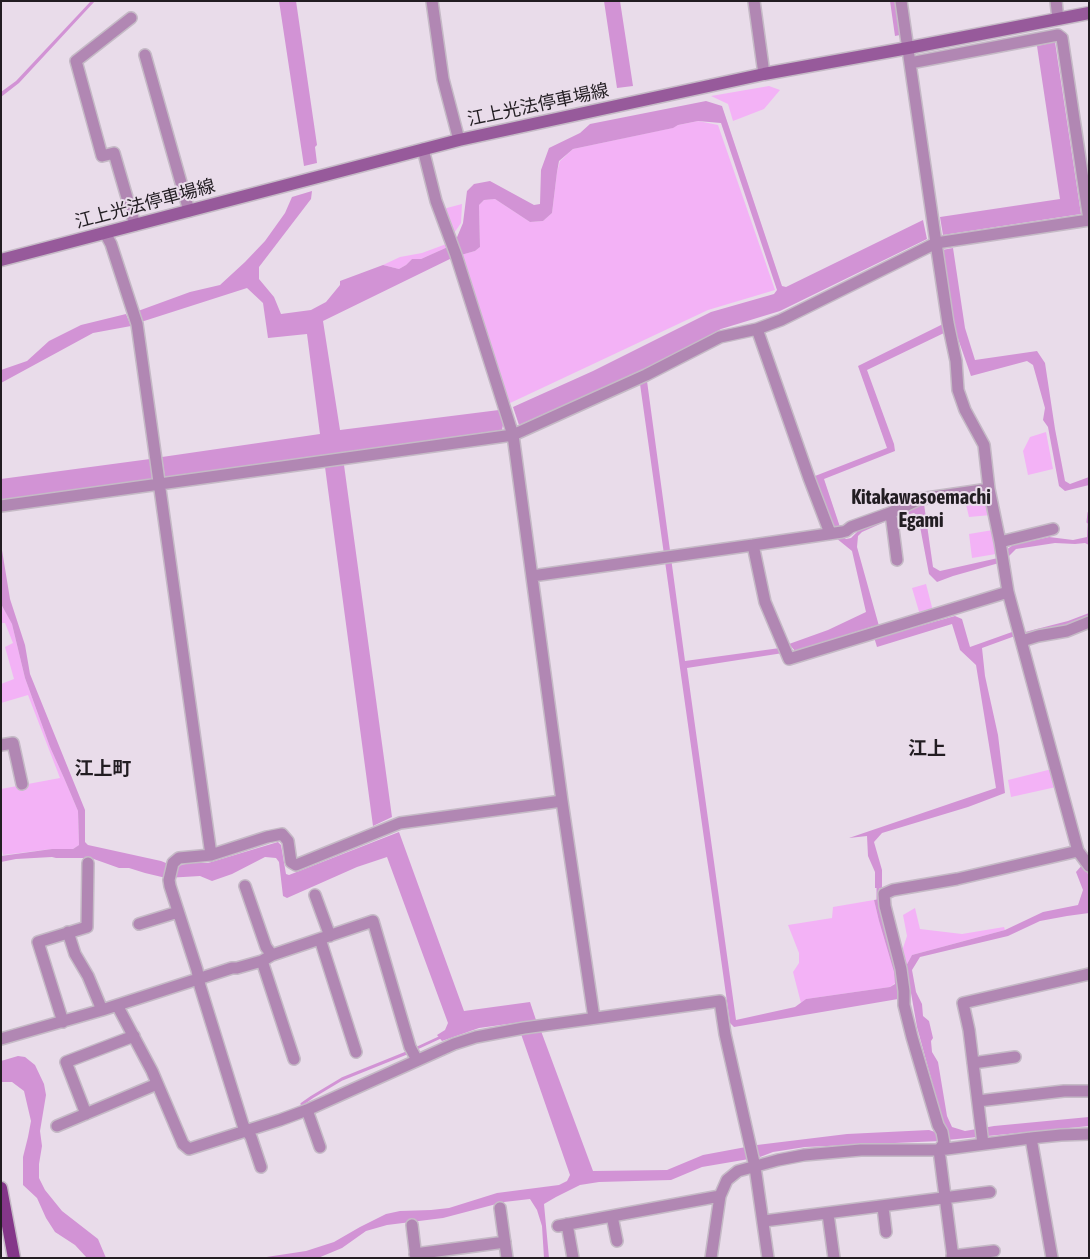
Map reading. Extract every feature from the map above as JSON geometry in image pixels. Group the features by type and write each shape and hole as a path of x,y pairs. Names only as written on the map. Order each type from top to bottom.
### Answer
{"main road":[{"name":"江上光法停車場線","path":"1,260 459,140 764,74 1089,13"},
{"path":"1,1188 14,1258"}],"street":[{"path":"432,1 443,79 459,140"},
{"path":"754,1 764,74"},
{"path":"901,1 934,233 956,361 958,390 965,410 984,445 988,489 1002,553 1008,592 1084,859 893,890 884,894 885,906 901,969 904,1005 938,1125 952,1257 994,1251"},
{"path":"1056,1 1058,19"},
{"path":"131,18 76,61 102,156 114,153 135,225"},
{"path":"1,506 513,435 646,375 720,337 757,329 781,320 934,233 1088,212 1062,38 1058,35 910,63"},
{"path":"145,55 188,211"},
{"path":"423,149 436,200 454,250 513,435 562,800 594,1018"},
{"path":"105,233 137,324 211,855"},
{"path":"757,329 808,478 835,533"},
{"path":"532,576 846,531 851,527 891,517 920,499 988,489"},
{"path":"891,517 897,560"},
{"path":"1002,553 1053,529"},
{"path":"753,545 765,602 790,659 1008,592"},
{"path":"1020,636 1038,636 1067,631 1089,622"},
{"path":"1,745 13,743 22,784"},
{"path":"261,1167 251,1137 243,1125 170,886 169,880 173,863 179,858 211,855 282,834 288,841 291,862 296,865 400,823 562,800"},
{"path":"63,1022 38,942 87,927 88,864"},
{"path":"245,886 266,947 272,954"},
{"path":"315,895 356,1052"},
{"path":"139,924 178,912"},
{"path":"1,1039 63,1022 232,968 262,961 272,954 373,921 410,1047 416,1060"},
{"path":"68,932 75,954 88,976 102,1010"},
{"path":"262,961 294,1059"},
{"path":"983,1142 963,1003 1089,974"},
{"path":"117,1005 157,1084 183,1144 189,1148 307,1110 416,1060 476,1037 528,1027 720,1001 725,1034 754,1163 768,1258"},
{"path":"86,1114 66,1062 134,1036"},
{"path":"973,1063 1015,1057"},
{"path":"57,1126 157,1084"},
{"path":"978,1101 1064,1091 1089,1091"},
{"path":"307,1110 320,1147"},
{"path":"711,1258 720,1196 727,1180 738,1171 754,1163 804,1155 941,1142 983,1142 1089,1134"},
{"path":"1030,1138 1052,1258"},
{"path":"764,1221 990,1192"},
{"path":"573,1258 562,1225 720,1196"},
{"path":"883,1206 886,1232"},
{"path":"500,1208 507,1258"},
{"path":"828,1214 834,1258"},
{"path":"612,1216 617,1241"},
{"path":"412,1225 415,1256 505,1242"}],"shaded area":[{"path":"91,1 95,1 19,83 1,97 1,92 16,81"},
{"path":"279,1 296,1 317,145 315,147 317,163 304,166"},
{"path":"604,1 620,1 633,86 617,88"},
{"path":"890,1 895,1 900,35 895,36"},
{"path":"1055,42 1081,214 943,235 940,217 1060,199 1037,46"},
{"path":"769,86 780,90 764,109 733,121 728,104 711,96"},
{"path":"706,101 722,106 782,286 786,287 923,220 927,239 780,311 721,329 641,372 519,425 513,407 593,371 711,312 774,294 777,290 721,123 698,121 573,149 559,161 552,213 543,221 530,222 495,199 484,200 479,205 480,247 475,251 454,257 323,321 340,430 499,410 503,425 502,430 165,477 162,457 320,434 307,334 268,338 263,303 247,288 141,322 138,311 190,292 220,285 265,241 285,213 292,197 312,191 311,199 259,267 259,279 274,297 281,314 311,310 326,302 340,285 340,281 383,265 399,269 412,259 421,259 450,246 455,242 463,223 467,191 474,184 490,181 534,205 540,204 541,170 549,148 580,133 590,124"},
{"path":"698,121 718,125 775,290 708,310 508,404 461,255 475,251 480,247 479,205 484,200 495,199 530,222 543,221 552,213 560,161 573,149"},
{"path":"462,204 461,223 452,236 443,209"},
{"path":"449,243 450,246 421,259 412,259 399,269 383,265 400,257 422,253"},
{"path":"953,248 965,328 975,360 1037,351 1045,363 1065,481 1070,484 1089,477 1089,485 1065,491 1059,486 1048,427 1043,420 1045,408 1033,365 1027,361 971,376 954,327 942,250"},
{"path":"126,314 131,326 93,333 1,383 1,370 27,361 49,341 81,325"},
{"path":"943,324 944,333 867,370 895,451 824,479 840,527 834,529 815,476 887,448 858,366"},
{"path":"647,381 685,661 780,648 783,653 687,668 736,1020 795,1007 806,999 890,987 895,984 894,972 874,900 880,899 900,992 898,999 734,1027 730,1023 640,384"},
{"path":"1046,432 1053,469 1028,475 1023,451 1030,437"},
{"path":"150,459 152,479 1,500 1,479"},
{"path":"344,465 392,817 373,826 325,467"},
{"path":"986,492 991,515 969,517 964,496"},
{"path":"924,504 933,567 940,571 998,558 999,563 937,582 929,574 918,516 914,513 898,517 897,513 910,507"},
{"path":"887,518 889,520 862,532 858,536 857,547 879,626 795,651 789,644 828,630 866,612 852,551 836,538 842,536 846,539 851,538 859,530"},
{"path":"1088,518 1089,545 1085,543 1055,543 1016,549 1008,557 1006,550 1013,545 1049,537 1073,540 1087,537"},
{"path":"993,530 996,554 972,558 969,534"},
{"path":"1,544 10,599 25,645 30,674 85,810 85,842 88,845 178,866 189,863 208,863 278,842 281,845 286,874 289,875 399,832 464,1011 530,1002 536,1020 479,1028 442,1041 437,1035 445,1030 448,1023 387,857 357,867 287,898 283,896 279,862 276,858 265,857 232,874 212,881 200,876 166,878 129,868 119,868 91,858 52,857 16,859 1,862 1,856 52,849 73,849 79,845 78,811 50,747 25,678 12,624 1,604"},
{"path":"926,584 933,611 920,615 912,588"},
{"path":"1,604 12,624 25,678 50,747 78,811 79,845 73,849 52,849 3,855 1,843 1,789 60,778 28,695 1,703 1,684 14,679 5,647 13,643 5,623 1,623"},
{"path":"1089,613 1089,617 1069,626 1015,636 982,648 985,676 998,735 1005,793 968,807 882,833 874,842 882,870 882,888 875,888 875,872 868,856 867,836 849,838 996,788 976,665 960,650 952,624 877,647 874,637 955,616 962,619 970,647 1012,632 1025,632 1068,621"},
{"path":"1052,769 1056,787 1011,797 1008,780"},
{"path":"1083,864 1089,876 1089,913 1040,921 1008,936 920,957 912,970 916,992 922,1004 923,1016 929,1021 933,1038 931,1041 932,1052 938,1062 947,1116 952,1127 965,1131 994,1126 1089,1117 1089,1126 947,1140 917,1027 905,968 912,955 1005,930 1043,912 1078,905 1083,890 1076,872"},
{"path":"874,900 894,972 895,983 890,987 806,999 801,1003 793,972 799,963 799,953 788,925 832,918 833,907"},
{"path":"915,908 920,929 962,934 1004,927 1005,930 912,955 905,968 901,954 907,936 903,915"},
{"path":"541,1031 593,1171 667,1170 703,1155 746,1147 749,1159 702,1167 671,1180 599,1182 580,1185 544,1204 549,1258 544,1258 542,1226 537,1210 530,1199 504,1202 443,1218 387,1225 366,1231 342,1248 318,1258 260,1258 306,1251 334,1242 386,1214 400,1211 449,1208 497,1193 559,1185 567,1181 570,1175 521,1034"},
{"path":"18,1056 25,1057 35,1065 44,1084 46,1095 40,1131 42,1146 39,1178 45,1190 62,1211 98,1239 106,1258 87,1258 75,1245 55,1232 37,1198 23,1185 23,1157 31,1121 24,1091 12,1082 1,1082 1,1061"},
{"path":"929,1130 938,1133 940,1141 805,1147 773,1152 760,1157 757,1152 757,1145 847,1134"}],"waterway":[{"path":"1088,522 1089,513"},
{"path":"878,886 878,902"},
{"path":"415,1049 443,1036"},
{"path":"302,1104 342,1079 409,1052"}],"district":[{"name":"Kitakawasoemachi Egami","path":"921,510"},
{"name":"江上","path":"927,749"},
{"name":"江上町","path":"103,769"}]}
